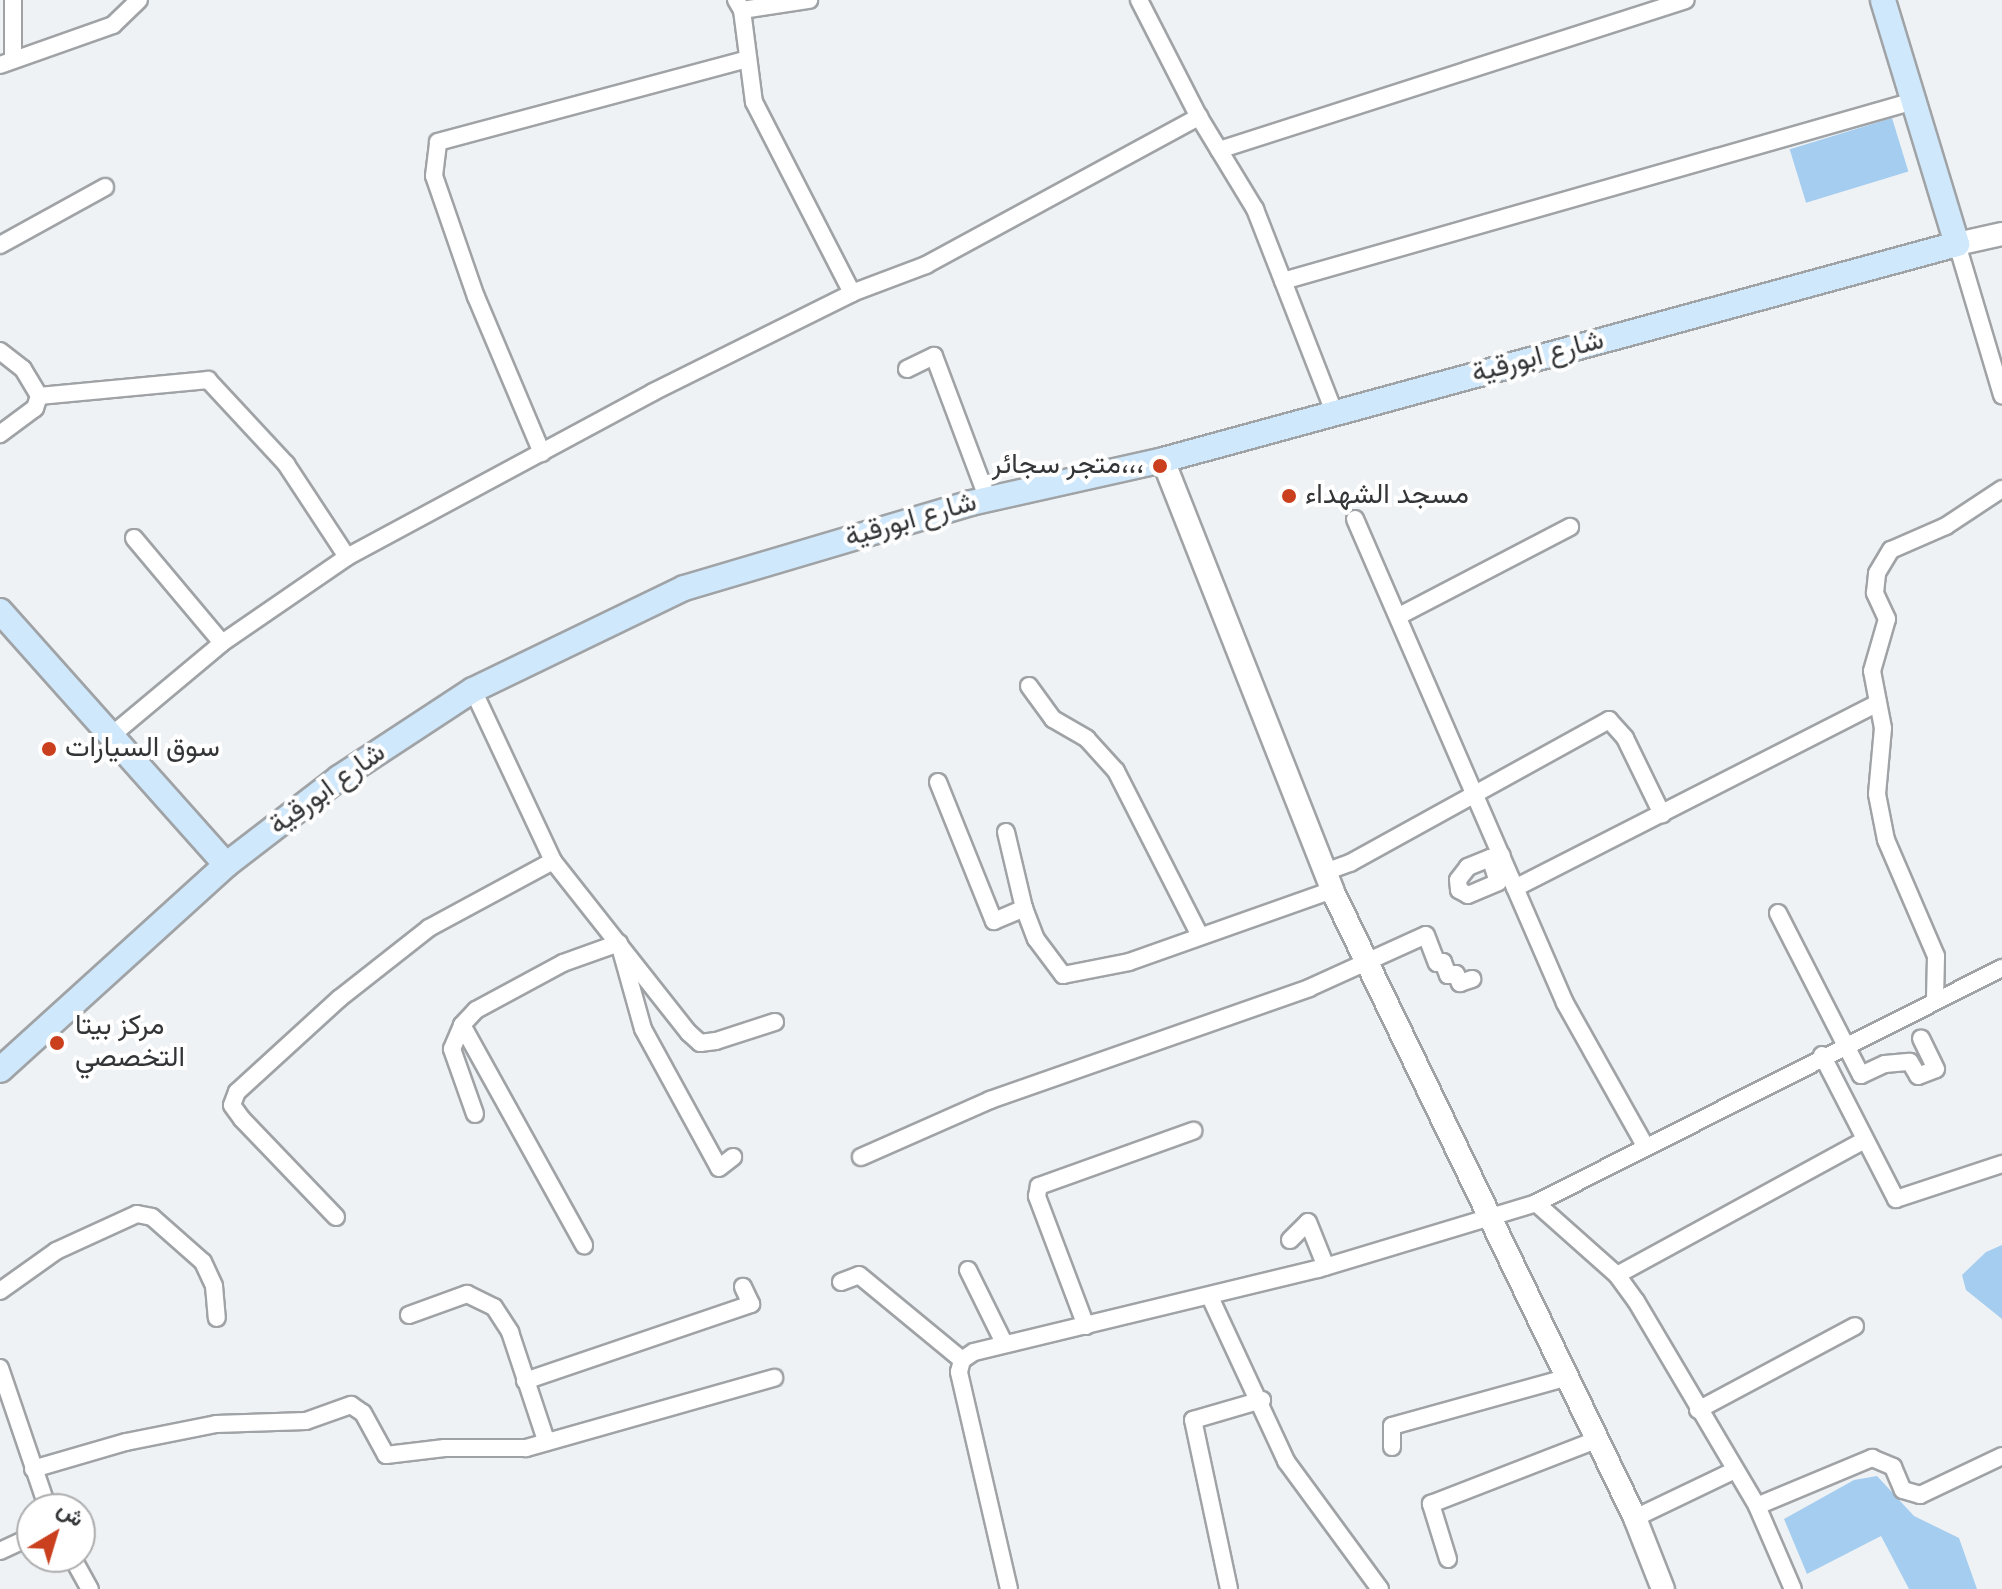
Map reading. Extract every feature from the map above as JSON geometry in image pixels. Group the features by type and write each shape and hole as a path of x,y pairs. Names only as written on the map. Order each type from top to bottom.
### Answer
{"main road":[{"path":"1883,0 1957,244"},
{"name":"شارع ابورقية","path":"0,1070 226,865 339,778 473,690 603,623 684,588 988,500 1163,460 2002,234"},
{"path":"1163,460 1328,881 1488,1221 1635,1518 1663,1589"},
{"path":"0,611 226,865"}],"street":[{"path":"13,0 6,62 113,25 139,0"},
{"path":"809,0 739,5 748,29 747,59 754,102 852,293"},
{"path":"1139,0 1199,117 1255,209 1334,412"},
{"path":"1219,150 1686,0"},
{"path":"542,453 476,297 434,176 438,142 747,59"},
{"path":"1283,281 1617,182 1914,101"},
{"path":"112,735 222,643 347,557 852,293 926,265 1199,117"},
{"path":"0,245 105,187"},
{"path":"1957,244 2002,395"},
{"path":"0,351 29,377 39,396 35,408 0,434"},
{"path":"907,369 934,356 988,500"},
{"path":"39,396 208,380 286,464 347,557"},
{"path":"1935,998 1936,956 1886,840 1877,794 1883,728 1872,671 1887,634 1887,619 1875,593 1877,573 1891,550 1946,526 2002,489"},
{"path":"1355,519 1476,793 1496,857 1515,888 1565,1003 1644,1144"},
{"path":"1399,616 1570,527"},
{"path":"134,538 222,643"},
{"path":"1029,686 1053,719 1087,739 1116,771 1200,936"},
{"path":"473,690 553,861 700,1043 775,1022"},
{"path":"1515,888 1878,703"},
{"path":"1006,832 1024,908 1036,939 1063,975 1129,962 1200,936 1328,881 1350,863 1609,720 1625,738 1662,814"},
{"path":"938,782 994,921 1024,908"},
{"path":"336,1217 242,1119 232,1105 237,1092 340,998 429,928 553,861"},
{"path":"1778,913 1861,1075 1885,1064 1910,1062 1918,1076 1936,1069 1921,1038"},
{"path":"861,1157 990,1100 1296,994 1426,935 1437,963 1443,962 1448,975 1456,974 1460,983 1472,979"},
{"path":"475,1114 452,1049 462,1025 476,1010 563,963 619,943"},
{"path":"619,943 643,1029 719,1168 733,1157"},
{"path":"962,1360 1004,1343 1210,1297 1326,1267 1488,1221 1536,1203 1644,1144 1935,998 2002,968"},
{"path":"462,1025 584,1245"},
{"path":"1822,1055 1863,1141 1896,1199 2002,1164"},
{"path":"1086,1326 1037,1196 1039,1186 1193,1131"},
{"path":"1617,1275 1863,1141"},
{"path":"1536,1203 1617,1275 1757,1506 1793,1589"},
{"path":"0,1291 56,1251 137,1214 152,1217 203,1262 214,1286 217,1318"},
{"path":"1290,1240 1308,1222 1326,1267"},
{"path":"968,1270 1004,1343"},
{"path":"841,1282 859,1275 962,1360"},
{"path":"525,1381 751,1304 743,1287"},
{"path":"409,1315 448,1297 482,1298 504,1319 546,1440"},
{"path":"1210,1297 1262,1400 1286,1461 1380,1589"},
{"path":"1698,1410 1855,1326"},
{"path":"962,1360 959,1372 1009,1589"},
{"path":"0,1368 42,1493"},
{"path":"33,1469 126,1442 216,1424 306,1421 351,1405 363,1413 386,1455 526,1448 774,1378"},
{"path":"1392,1447 1392,1426 1565,1378"},
{"path":"1229,1589 1193,1420 1262,1400"},
{"path":"1448,1559 1431,1504 1596,1440"},
{"path":"1757,1506 1872,1458 1893,1467 1903,1490 1920,1495 2002,1456"},
{"path":"1635,1518 1733,1471"}],"shaded area":[{"path":"1892,118 1908,172 1806,203 1790,149"},
{"path":"2002,1245 2002,1319 1966,1290 1962,1275 1986,1252"},
{"path":"1877,1476 1914,1516 1959,1538 1977,1589 1909,1589 1881,1536 1807,1574 1784,1519 1854,1480"}],"place":[{"name":"متجر سجائر،،،","path":"1160,466"},
{"name":"مسجد الشهداء","path":"1289,496"},
{"name":"سوق السيارات","path":"49,749"},
{"name":"مركز بيتا التخصصي","path":"57,1043"}]}
